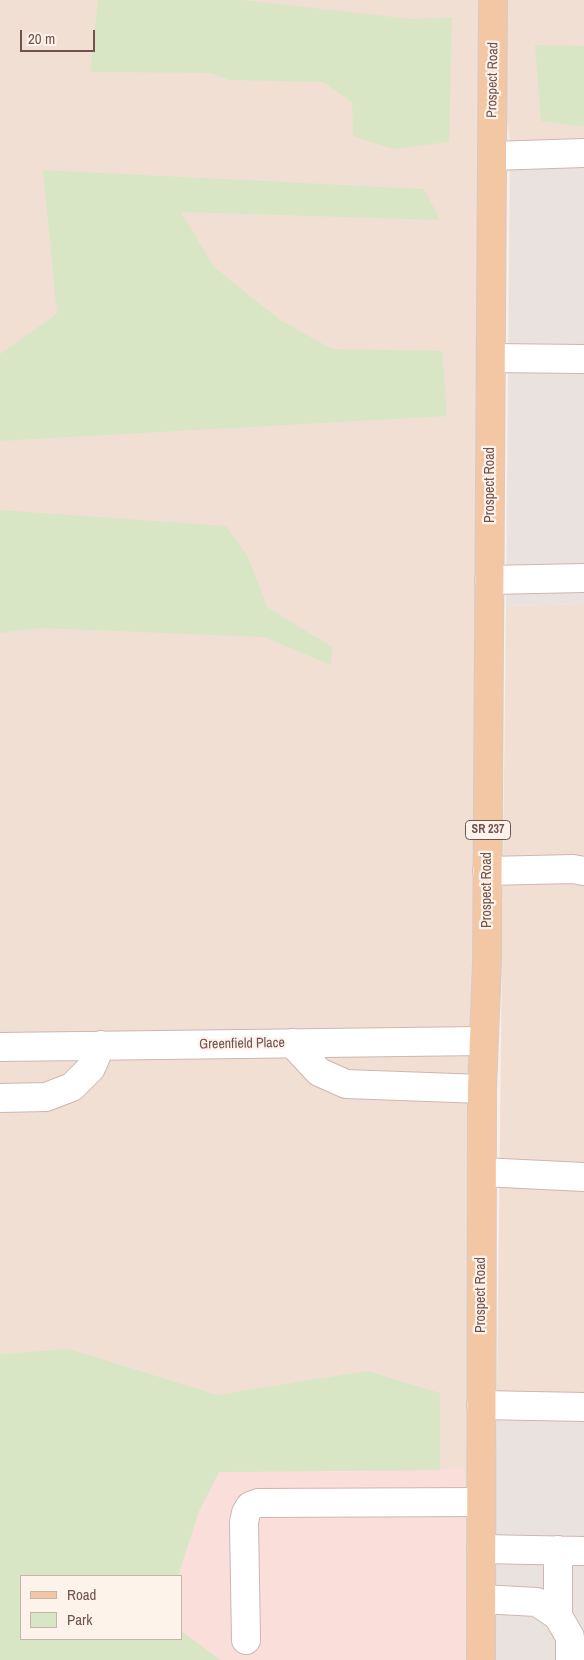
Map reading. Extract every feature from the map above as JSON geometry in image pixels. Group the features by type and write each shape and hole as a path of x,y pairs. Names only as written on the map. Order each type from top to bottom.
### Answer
{"main road":[{"name":"Prospect Road","path":"481,1660 482,1089 487,962 493,0"}],"street":[{"path":"492,156 584,153"},
{"path":"491,358 584,359"},
{"path":"489,580 584,578"},
{"path":"487,871 573,869 584,871"},
{"name":"Greenfield Place","path":"0,1046 483,1041"},
{"path":"292,1043 319,1072 346,1084 482,1089"},
{"path":"0,1098 46,1097 72,1087 90,1068 101,1046"},
{"path":"482,1172 584,1177"},
{"path":"481,1406 584,1407"},
{"path":"246,1640 244,1522 250,1506 258,1503 481,1502"},
{"path":"481,1549 571,1551 558,1616"},
{"path":"481,1599 537,1602 558,1616 570,1637 570,1660"}],"shaded area":[{"path":"0,0 493,0 481,1660 0,1660"},
{"path":"507,0 584,0 584,142 510,142 506,114"},
{"path":"510,142 584,142 584,604 506,606"},
{"path":"584,604 584,1392 497,1392 506,606"},
{"path":"497,1392 584,1392 584,1660 494,1660"},
{"path":"464,1467 468,1523 467,1660 220,1660 182,1632 182,1575 178,1575 199,1511 218,1472 440,1470"}],"green space":[{"path":"98,0 244,0 411,19 452,17 449,142 393,149 353,136 352,102 323,82 229,80 210,73 90,72"},
{"path":"535,45 584,46 584,127 541,121"},
{"path":"43,170 424,189 440,220 181,212 214,267 280,320 332,349 442,351 447,416 0,441 0,354 57,314"},
{"path":"0,510 226,526 248,557 267,607 332,647 331,665 264,637 40,628 0,633"},
{"path":"69,1349 217,1395 367,1371 440,1393 440,1470 219,1472 199,1511 178,1575 20,1575 20,1640 182,1640 182,1632 220,1660 0,1660 0,1354"}]}
